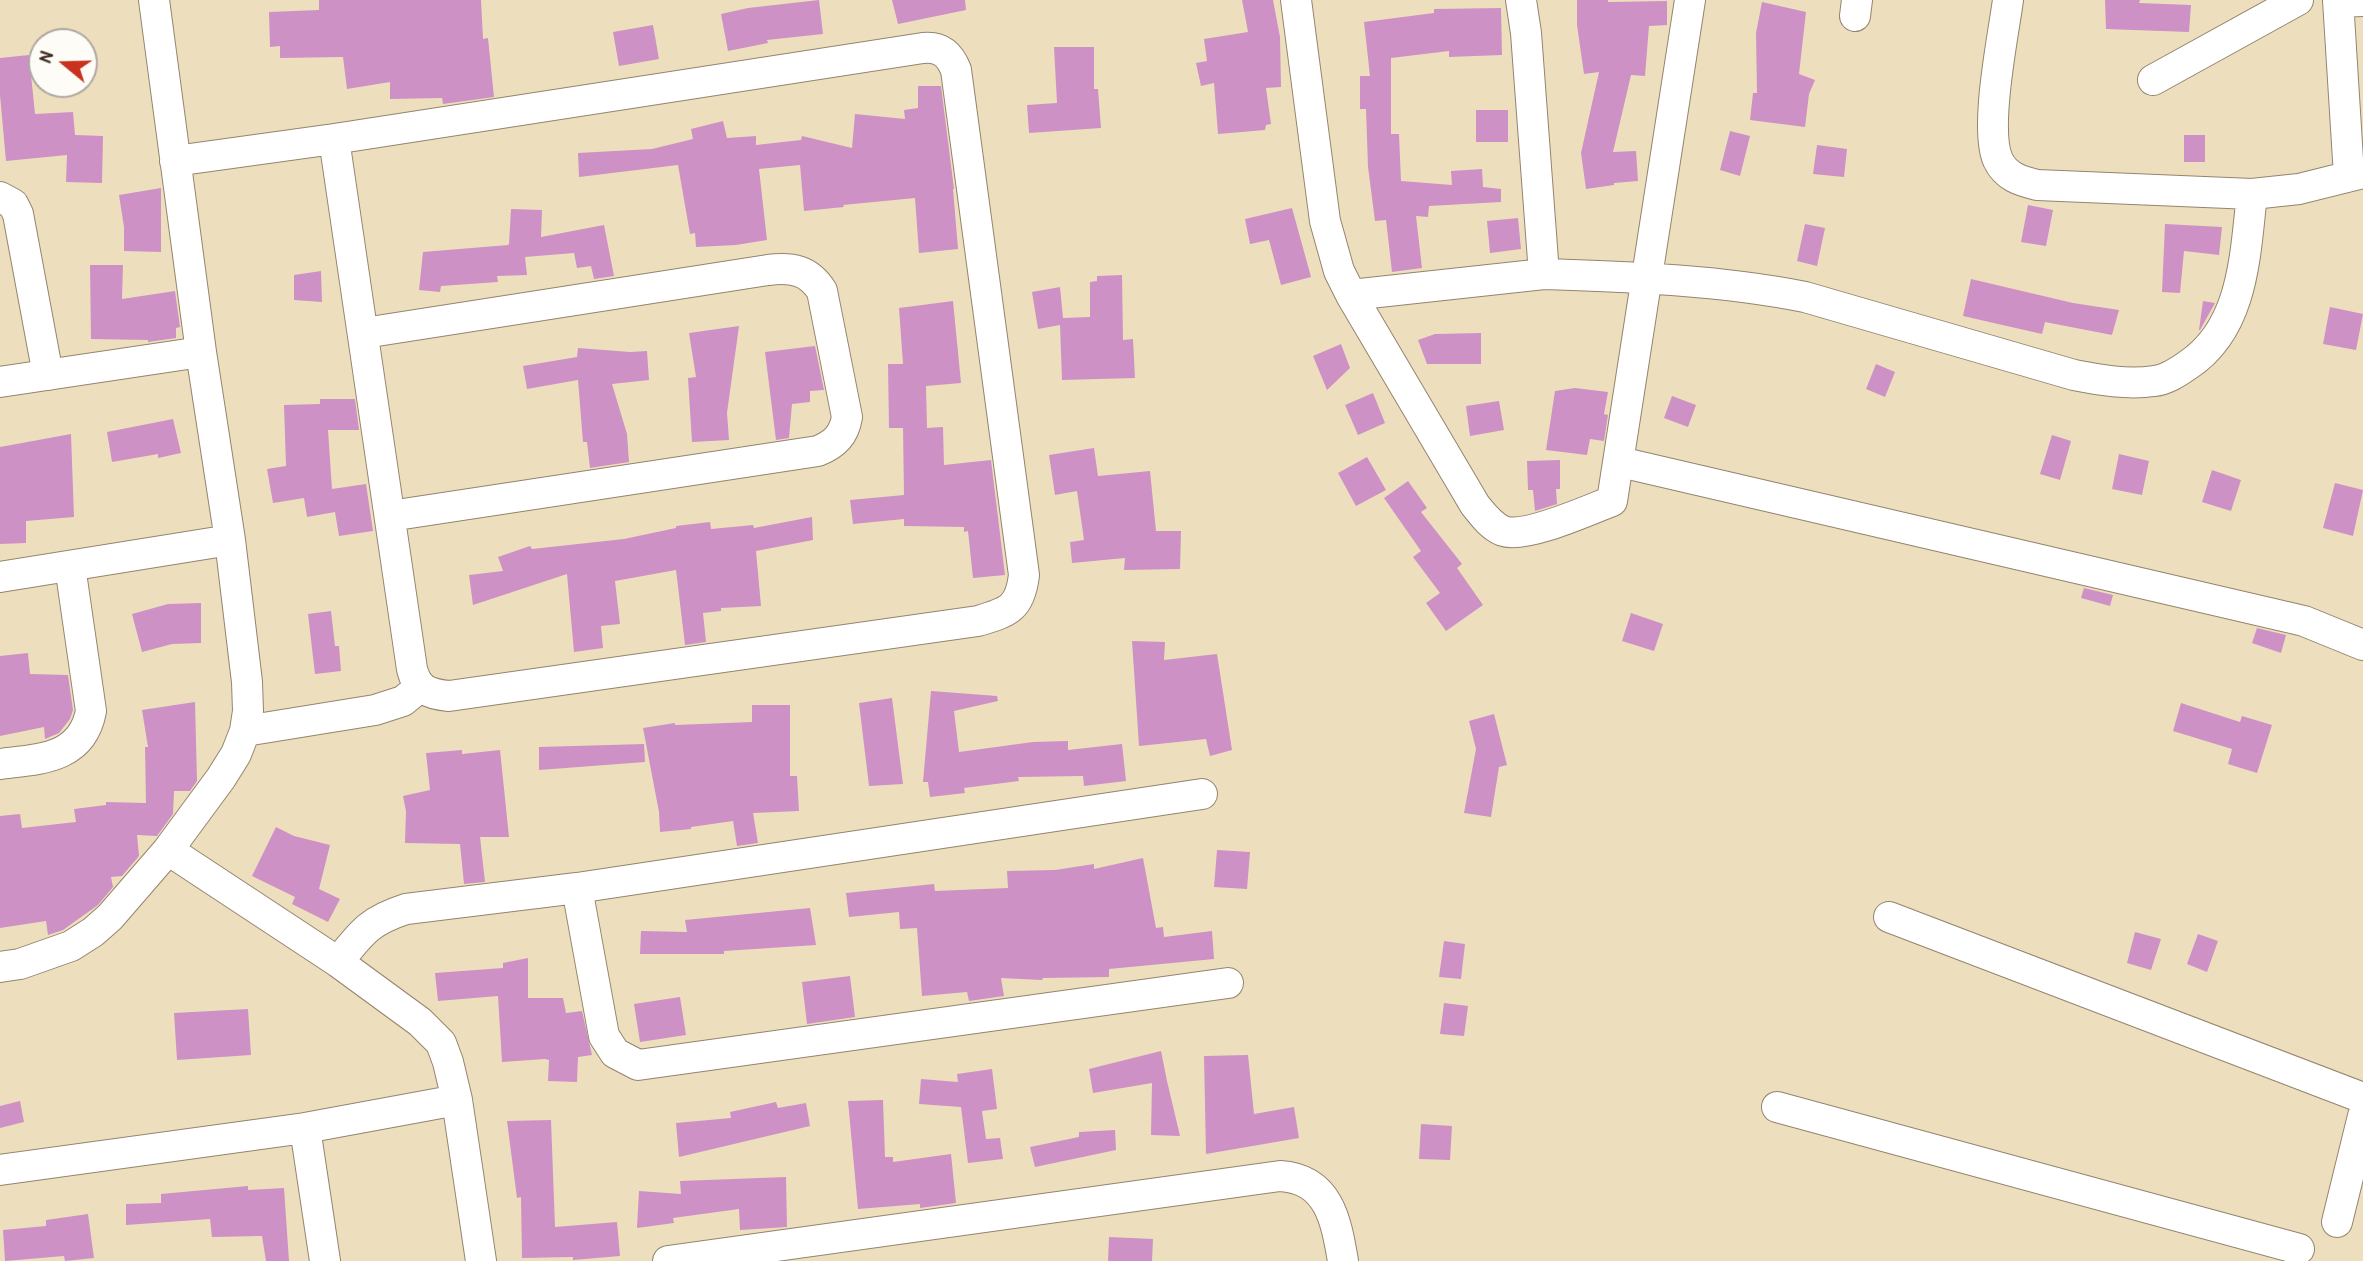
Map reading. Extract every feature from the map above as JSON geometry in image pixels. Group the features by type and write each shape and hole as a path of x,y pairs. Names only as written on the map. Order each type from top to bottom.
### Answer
{"street":[{"path":"0,967 43,957 71,946 110,918 168,850 221,778 236,754 245,731 248,711 247,682 230,540 201,352 153,0"},
{"path":"1296,0 1325,221 1339,271 1475,505 1495,526 1513,533 1523,532 1612,501 1690,0"},
{"path":"1521,0 1526,33 1544,274"},
{"path":"2007,0 1992,126 1998,160 2008,174 2037,185 2252,194 2300,189 2356,175 2346,1"},
{"path":"2153,80 2298,0"},
{"path":"175,162 936,48 952,60 956,70 1024,575 1022,589 1014,604 1006,613 978,621 449,696 428,692 420,687 412,669 334,139"},
{"path":"1351,295 1544,274 1648,278 1784,293 2074,375 2137,383 2158,381 2201,356 2220,335 2235,303 2243,268 2252,194"},
{"path":"0,197 13,204 18,214 48,375"},
{"path":"364,333 768,270 795,270 809,275 822,291 847,417 845,428 838,439 818,451 390,516"},
{"path":"0,382 201,352"},
{"path":"1620,462 2304,621 2363,645"},
{"path":"0,577 230,540"},
{"path":"0,764 41,758 68,749 85,733 89,723 91,711 70,566"},
{"path":"245,731 374,710 403,701 420,687"},
{"path":"338,961 364,929 390,914 406,909 577,888 1202,794"},
{"path":"168,850 338,961 431,1032 441,1043 449,1062 457,1100 481,1261"},
{"path":"577,888 604,1037 615,1053 638,1065 1228,983"},
{"path":"1889,917 2363,1098"},
{"path":"0,1170 305,1128 457,1100"},
{"path":"1777,1107 2292,1255 2363,1201"},
{"path":"2337,1222 2363,1116"},
{"path":"305,1128 325,1261"},
{"path":"668,1261 1280,1176 1306,1180 1318,1191 1335,1220 1343,1261"}],"building":[{"path":"319,0 481,0 483,39 488,38 494,97 443,104 442,98 390,99 390,82 347,89 343,57 280,58 280,46 270,47 269,12 319,10"},
{"path":"819,0 823,34 767,40 768,43 728,51 721,14 748,8"},
{"path":"892,0 965,0 966,10 898,24"},
{"path":"1242,0 1273,0 1280,37 1281,87 1266,88 1271,124 1266,125 1265,130 1218,134 1214,83 1201,86 1196,63 1207,61 1204,39 1248,32"},
{"path":"1577,0 1667,1 1667,25 1649,26 1645,76 1631,75 1613,152 1636,151 1638,181 1586,189 1581,153 1599,72 1584,74 1577,25"},
{"path":"2105,0 2191,5 2189,32 2106,29"},
{"path":"1762,2 1806,12 1799,74 1815,80 1809,94 1805,127 1750,120 1753,93 1757,93 1756,33"},
{"path":"1501,8 1502,55 1449,57 1449,51 1391,58 1391,134 1399,134 1401,181 1452,185 1451,171 1482,169 1483,187 1501,189 1501,202 1429,206 1428,217 1416,216 1422,268 1392,272 1386,220 1375,221 1368,167 1366,109 1360,109 1360,76 1370,76 1364,22 1434,13 1434,9"},
{"path":"653,25 659,59 619,66 613,32"},
{"path":"1054,47 1094,47 1094,89 1098,89 1101,128 1029,133 1027,105 1057,103"},
{"path":"28,55 28,98 33,98 35,114 73,112 75,135 103,136 102,183 66,182 67,155 6,161 0,95 0,58"},
{"path":"918,86 941,86 954,189 958,249 919,253 915,198 804,211 800,165 759,169 767,240 736,245 696,247 695,233 690,234 678,165 579,177 578,153 652,149 693,139 691,129 723,121 727,138 756,136 756,145 801,140 802,136 852,148 855,114 905,119 904,110 918,108"},
{"path":"1476,110 1508,110 1508,142 1476,142"},
{"path":"1730,131 1750,136 1740,176 1720,170"},
{"path":"2184,135 2205,135 2205,162 2184,162"},
{"path":"1817,145 1847,149 1844,177 1813,174"},
{"path":"161,188 161,252 124,251 124,227 119,195"},
{"path":"2028,205 2053,210 2046,246 2021,242"},
{"path":"1292,208 1311,277 1281,285 1269,240 1250,244 1245,219"},
{"path":"511,209 542,210 541,237 604,225 614,276 594,279 591,266 577,268 574,253 525,257 527,275 497,276 498,282 441,286 440,292 419,290 423,252 508,245"},
{"path":"1518,218 1521,249 1490,253 1487,221"},
{"path":"1805,224 1825,228 1817,266 1797,261"},
{"path":"2165,224 2222,227 2219,255 2184,251 2180,293 2162,292"},
{"path":"90,265 123,265 122,299 175,291 180,327 176,328 176,338 148,342 91,339"},
{"path":"321,271 322,302 294,300 294,275"},
{"path":"1122,275 1123,340 1133,339 1135,378 1062,380 1060,325 1038,329 1032,292 1060,287 1063,318 1090,317 1090,282 1097,281 1097,276"},
{"path":"1971,279 2073,303 2119,310 2112,335 2045,322 2042,334 1963,316"},
{"path":"953,301 961,383 926,386 927,428 943,427 944,465 991,460 1005,575 973,578 968,531 964,532 964,527 904,526 904,519 853,524 850,500 904,495 903,428 889,428 888,364 903,364 899,308"},
{"path":"2203,301 2215,303 2199,330"},
{"path":"2330,307 2363,314 2356,350 2323,344"},
{"path":"739,326 727,413 729,440 692,442 688,378 696,377 689,333"},
{"path":"1481,333 1481,364 1427,364 1418,340 1435,334"},
{"path":"1341,344 1350,368 1327,390 1313,356"},
{"path":"815,346 824,390 810,391 810,402 792,404 789,438 776,440 765,352"},
{"path":"578,348 647,351 649,380 612,384 627,434 629,462 590,468 587,442 583,442 578,380 527,389 523,366 577,357"},
{"path":"1876,364 1895,372 1885,397 1866,389"},
{"path":"1575,388 1608,392 1604,414 1608,415 1604,441 1590,439 1587,455 1546,450 1555,391"},
{"path":"1373,393 1385,423 1358,435 1345,405"},
{"path":"1672,396 1696,405 1688,427 1664,418"},
{"path":"320,399 355,399 359,430 328,430 332,489 366,484 373,531 339,536 335,512 307,517 304,498 273,503 267,469 286,466 284,405 320,404"},
{"path":"1499,401 1504,430 1470,436 1466,406"},
{"path":"173,419 181,453 112,462 107,432"},
{"path":"71,434 74,517 26,521 26,543 0,544 0,447"},
{"path":"2052,435 2071,441 2060,480 2040,474"},
{"path":"1094,448 1098,476 1150,471 1156,531 1181,531 1180,569 1124,570 1125,558 1072,563 1070,542 1084,540 1077,491 1055,495 1049,455"},
{"path":"2119,454 2149,461 2142,495 2112,489"},
{"path":"1367,457 1386,490 1356,506 1338,473"},
{"path":"1560,460 1557,504 1535,511 1533,490 1528,490 1527,461"},
{"path":"2212,470 2241,480 2231,511 2202,502"},
{"path":"1408,481 1427,508 1421,512 1462,564 1457,568 1483,605 1446,631 1426,603 1440,593 1413,557 1421,551 1384,498"},
{"path":"2335,483 2363,490 2353,536 2323,528"},
{"path":"812,517 813,540 756,551 761,606 721,608 721,611 703,613 706,642 685,645 676,570 615,581 620,624 601,626 603,648 574,652 567,574 473,605 469,575 503,571 498,557 530,546 532,549 624,539 676,526 710,522 711,529 753,525 754,528"},
{"path":"2084,588 2113,595 2110,606 2081,598"},
{"path":"201,603 201,643 172,644 142,652 132,614 168,604"},
{"path":"331,611 335,646 339,646 341,671 315,674 308,614"},
{"path":"1631,613 1663,624 1654,651 1622,641"},
{"path":"2257,628 2286,635 2281,653 2252,643"},
{"path":"1132,641 1165,642 1164,660 1217,654 1232,750 1210,756 1206,739 1139,746"},
{"path":"28,653 30,674 68,675 73,710 70,719 59,733 45,739 44,727 0,736 0,656"},
{"path":"931,691 997,696 998,701 954,711 959,752 1033,742 1068,741 1068,750 1122,744 1126,781 1084,786 1083,776 1018,777 1019,781 964,788 965,793 930,797 928,782 923,782"},
{"path":"892,698 903,784 869,786 859,703"},
{"path":"195,702 197,781 190,791 174,791 173,814 157,836 137,835 139,856 122,876 111,877 113,887 98,905 63,930 48,935 46,921 0,928 0,816 20,814 22,828 76,822 74,809 106,805 106,802 146,803 145,747 148,747 142,710"},
{"path":"2181,703 2240,722 2242,716 2272,725 2257,773 2228,764 2232,749 2173,731"},
{"path":"752,705 790,705 790,776 797,776 799,811 753,813 758,843 737,846 733,821 660,832 659,812 643,728 675,723 752,722"},
{"path":"1494,714 1507,765 1499,767 1491,817 1464,813 1476,749 1469,721"},
{"path":"644,744 645,762 539,770 539,747"},
{"path":"462,750 462,754 500,750 509,837 480,837 485,882 464,884 460,844 405,843 406,811 403,796 430,790 426,753"},
{"path":"276,827 294,836 330,845 319,889 340,899 328,922 292,904 295,897 252,876"},
{"path":"1217,850 1250,852 1247,889 1214,887"},
{"path":"1143,858 1156,928 1163,927 1164,937 1212,931 1214,959 1109,969 1109,977 1042,980 1001,978 1004,996 969,1001 967,992 922,996 917,928 900,929 899,912 849,917 846,893 934,884 935,891 1008,888 1007,871 1055,870 1094,864 1094,869"},
{"path":"810,908 816,945 724,951 724,954 640,954 641,931 687,932 685,920"},
{"path":"2135,932 2161,939 2151,970 2127,963"},
{"path":"2198,934 2218,941 2207,972 2187,964"},
{"path":"1444,941 1465,944 1461,979 1439,977"},
{"path":"528,958 528,998 563,998 566,1013 582,1011 592,1055 578,1057 577,1082 548,1081 549,1060 502,1062 498,996 438,1001 435,973 503,968 503,963"},
{"path":"850,976 855,1017 807,1024 802,982"},
{"path":"680,997 686,1035 640,1042 634,1004"},
{"path":"1444,1003 1468,1006 1464,1036 1440,1034"},
{"path":"248,1009 251,1055 177,1060 174,1013"},
{"path":"1161,1051 1180,1136 1151,1135 1152,1083 1093,1093 1089,1069"},
{"path":"1248,1055 1254,1114 1294,1107 1299,1138 1206,1154 1204,1056"},
{"path":"992,1069 997,1109 982,1111 986,1139 1000,1138 1003,1159 968,1163 961,1107 919,1104 921,1079 958,1082 957,1074"},
{"path":"883,1100 885,1157 893,1157 893,1162 951,1154 956,1203 920,1208 920,1204 858,1209 848,1101"},
{"path":"20,1101 24,1122 0,1128 0,1106"},
{"path":"776,1102 778,1108 806,1103 810,1126 679,1157 676,1123 731,1118 730,1112"},
{"path":"551,1120 555,1227 617,1222 620,1256 573,1260 573,1257 522,1258 521,1197 517,1198 507,1121"},
{"path":"1421,1124 1452,1126 1450,1160 1419,1159"},
{"path":"1115,1130 1116,1150 1035,1167 1030,1147 1079,1137 1079,1132"},
{"path":"786,1177 787,1227 740,1230 739,1209 673,1218 674,1223 637,1228 639,1191 681,1194 680,1181"},
{"path":"248,1186 248,1190 284,1188 289,1261 266,1261 262,1236 212,1237 210,1219 126,1225 126,1204 161,1203 161,1194"},
{"path":"88,1214 94,1258 65,1261 64,1256 5,1261 3,1230 46,1226 46,1220"},
{"path":"1109,1237 1153,1239 1152,1261 1108,1261"}]}
